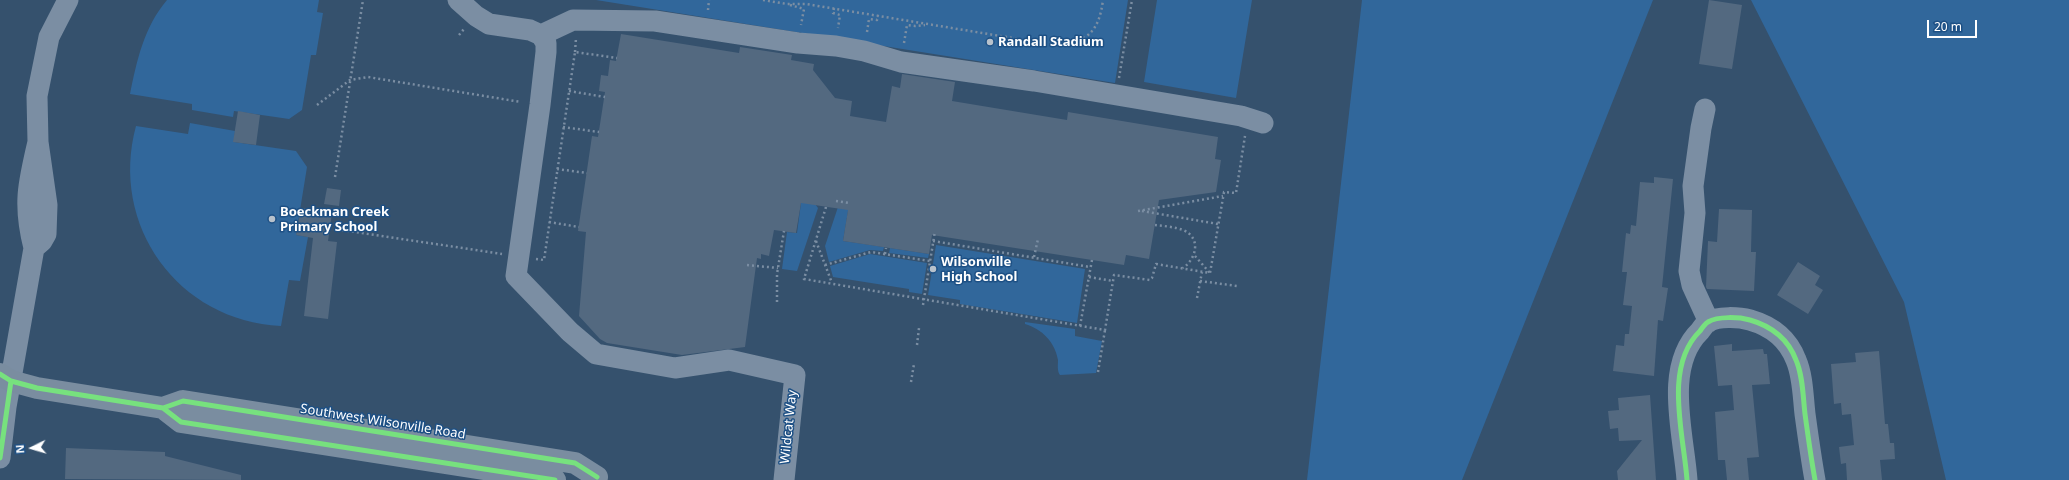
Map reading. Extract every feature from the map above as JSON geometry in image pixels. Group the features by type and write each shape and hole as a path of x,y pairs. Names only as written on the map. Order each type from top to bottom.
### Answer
{"main road":[{"name":"Southwest Wilsonville Road","path":"4,379 37,388 162,408 183,402 575,463 599,479"},
{"name":"Southwest Wilsonville Road","path":"162,408 181,422 555,480"}],"street":[{"path":"0,458 4,379 34,248 28,224 27,202 29,177 38,142 37,96 49,37 68,0"},
{"path":"458,0 476,16 489,24 530,30 541,35 546,43 537,130 519,256"},
{"path":"541,35 574,20 655,21 798,43 836,46 864,51 900,62 1034,81 1241,116 1254,128"},
{"path":"1705,109 1693,186 1695,213 1689,271 1692,285 1709,322"},
{"name":"Wildcat Way","path":"519,256 516,276 570,332 596,354 675,368 728,360 794,375 784,480"},
{"path":"1687,480 1680,426 1678,383 1686,354 1694,336 1709,322 1726,318 1747,320 1763,324 1779,334 1797,360 1815,480"}],"path":[{"path":"335,177 363,0"},
{"path":"708,10 709,0"},
{"path":"763,0 787,4 806,4 834,8 1044,44 1065,45 1083,38 1097,26 1101,17 1104,0"},
{"path":"1117,96 1132,0"},
{"path":"787,4 796,8"},
{"path":"833,13 834,8"},
{"path":"877,20 878,15"},
{"path":"900,62 907,25 915,26 926,24"},
{"path":"342,230 544,260 575,52 617,58"},
{"path":"317,105 350,80 368,77 521,102"},
{"path":"569,91 605,97"},
{"path":"563,127 599,132"},
{"path":"1210,273 1224,192 1236,193 1254,128"},
{"path":"557,169 587,173"},
{"path":"1218,224 1138,211 1223,196"},
{"path":"836,201 849,203"},
{"path":"826,207 804,279 1105,330"},
{"path":"549,222 579,227"},
{"path":"1155,225 1182,230 1189,234 1195,242 1195,256 1210,273"},
{"path":"777,302 778,268 784,231"},
{"path":"923,305 935,231"},
{"path":"1034,257 1038,239"},
{"path":"816,241 832,284"},
{"path":"933,241 1090,267"},
{"path":"885,254 886,248"},
{"path":"825,264 871,252 930,261"},
{"path":"1183,269 1195,256"},
{"path":"1080,326 1092,260"},
{"path":"1098,372 1114,275 1150,280 1156,264 1210,273"},
{"path":"747,265 778,268"},
{"path":"1197,298 1202,272"},
{"path":"1089,277 1113,281"},
{"path":"1200,281 1236,286"},
{"path":"917,345 919,328"},
{"path":"911,382 914,364"}],"shaded area":[{"path":"167,0 319,0 317,12 323,13 316,55 311,55 302,110 289,119 234,111 233,117 192,110 192,104 130,94 142,44 152,21"},
{"name":"Randall Stadium","path":"596,0 1128,0 1115,83"},
{"path":"1157,0 1252,0 1236,98 1144,82"},
{"path":"1362,0 1653,0 1462,480 1307,480"},
{"path":"1751,0 2069,0 2069,480 1946,480 1904,302"},
{"path":"190,123 235,131 234,142 296,151 307,167 296,235 308,237 300,281 289,280 281,326 244,320 211,307 183,287 160,261 143,231 133,198 130,163 136,126 188,134"},
{"path":"803,188 818,208 797,271 782,269 787,232 797,233"},
{"path":"839,204 849,205 843,241 884,247 883,251 870,250 829,262 825,246"},
{"path":"936,245 1085,269 1077,323 960,304 960,300 928,295"},
{"path":"890,248 929,254 928,258 889,253"},
{"path":"870,254 927,263 922,294 909,292 909,289 833,277 830,266"},
{"path":"1025,322 1075,329 1075,336 1102,341 1096,373 1060,375 1058,370 1058,360 1051,342 1037,329 1025,324"}],"building":[{"path":"1709,0 1742,5 1732,69 1699,64"},
{"name":"Wilsonville High School","path":"621,34 739,53 740,47 792,55 791,60 814,64 813,70 835,98 852,101 850,116 886,122 892,86 900,88 902,74 955,82 952,101 1067,120 1068,112 1218,137 1215,159 1221,160 1216,192 1159,200 1149,259 1126,255 1124,265 932,235 929,254 843,241 848,210 801,203 796,233 774,230 769,256 761,254 761,259 757,258 745,347 682,355 607,343 600,339 579,316 586,232 578,231 592,136 598,137 605,92 599,91 601,75 608,76 610,60 616,61"},
{"path":"238,111 260,115 256,145 233,142"},
{"path":"1654,177 1673,179 1662,287 1668,288 1663,321 1658,320 1654,376 1613,371 1616,345 1624,346 1625,334 1629,334 1632,306 1623,305 1627,272 1622,272 1626,233 1630,234 1631,225 1636,226 1640,182 1654,183"},
{"path":"327,188 341,190 339,206 324,204"},
{"path":"301,208 332,213 328,241 337,242 328,319 304,316 313,238 296,235"},
{"path":"1719,209 1752,210 1751,252 1756,252 1754,291 1707,289 1706,287 1708,241 1717,242"},
{"path":"1798,262 1820,276 1815,285 1823,290 1808,314 1777,295"},
{"path":"1732,344 1732,351 1763,349 1764,354 1767,354 1770,384 1752,385 1759,457 1747,458 1749,480 1727,480 1725,460 1718,460 1715,412 1734,410 1732,385 1718,386 1714,346"},
{"path":"1879,351 1885,424 1888,424 1890,443 1894,443 1895,459 1880,460 1882,480 1847,480 1846,463 1841,464 1839,447 1854,445 1851,414 1842,415 1841,403 1834,404 1831,364 1856,362 1855,353"},
{"path":"1650,395 1656,480 1618,480 1617,471 1642,440 1619,441 1618,428 1610,429 1608,411 1619,410 1618,398"},
{"path":"66,448 165,452 165,456 241,475 241,480 65,479"}],"cycle path":[{"path":"1687,480 1678,402 1682,363 1689,346 1708,322 1717,319 1729,318 1750,320 1765,326 1778,334 1793,352 1801,380 1815,480"},
{"path":"0,374 11,381 37,388 163,408 181,422 555,480"},
{"path":"0,458 11,381"},
{"path":"163,408 183,401 575,463 597,477"}],"place":[{"name":"Randall Stadium","path":"990,42"},
{"name":"Boeckman Creek Primary School","path":"272,219"},
{"name":"Wilsonville High School","path":"933,269"}]}
